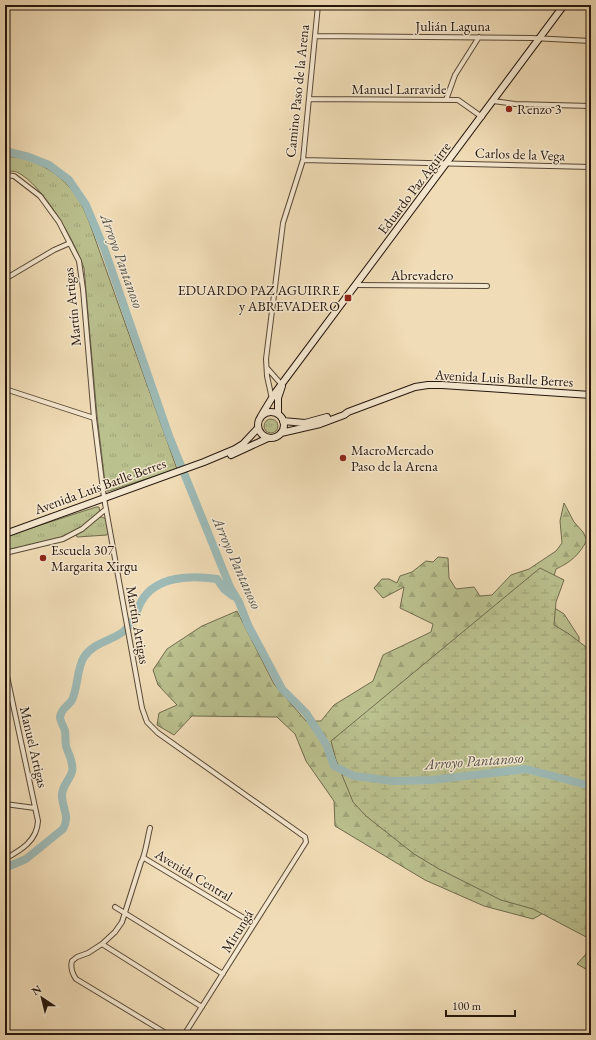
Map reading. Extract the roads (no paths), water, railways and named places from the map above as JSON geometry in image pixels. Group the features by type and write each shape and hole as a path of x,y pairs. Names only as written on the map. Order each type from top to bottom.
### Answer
{"main road":[{"name":"Eduardo Paz Aguirre","path":"282,385 564,5"},
{"path":"278,414 279,397 282,385"},
{"path":"261,416 271,412 278,414 283,421 283,429 281,433 275,437 268,438 262,434 258,428 261,416 282,385"},
{"name":"Avenida Luis Batlle Berres","path":"281,433 320,424 415,387 428,385 591,395"},
{"name":"Avenida Luis Batlle Berres","path":"283,421 305,423 343,412 348,412"},
{"name":"Avenida Luis Batlle Berres","path":"5,534 204,462 243,444 258,428"},
{"name":"Avenida Luis Batlle Berres","path":"204,462 213,461 236,453 268,438"}],"street":[{"name":"Camino Paso de la Arena","path":"272,399 267,376 266,359 283,223 304,160 318,5"},
{"name":"Julián Laguna","path":"315,36 540,38 591,42"},
{"path":"446,100 455,75 479,37"},
{"name":"Manuel Larravide","path":"310,100 460,100 482,117"},
{"path":"494,101 515,104 591,106"},
{"name":"Carlos de la Vega","path":"304,160 591,167"},
{"name":"Martín Artigas","path":"5,174 14,176 40,196 59,222 79,261 94,418 104,498 142,708 147,722 150,726 306,838"},
{"path":"5,279 54,250 70,243"},
{"name":"Abrevadero","path":"356,285 487,286"},
{"path":"267,368 282,385"},
{"path":"5,390 94,418"},
{"name":"Avenida Luis Batlle Berres","path":"5,552 54,542 67,537 82,529 106,509"},
{"name":"Manuel Artigas","path":"5,667 38,821 37,828 32,839 23,849 5,859"},
{"path":"5,804 35,808"},
{"path":"150,828 144,850 144,858 141,862 122,922 115,932 102,944 72,961 71,968 76,979 168,1035"},
{"name":"Mirungá","path":"184,1035 306,842 306,838"},
{"name":"Avenida Central","path":"144,858 254,924"},
{"path":"115,907 223,974"},
{"path":"102,944 202,1007"}],"waterway":[{"name":"Arroyo Pantanoso","path":"5,151 29,157 49,165 69,180 86,205 104,248 169,436 230,587 239,602 248,625 282,689 306,713 326,744 334,766 354,776 393,781 432,780 526,769 591,786"},
{"path":"5,868 26,859 63,829 65,825 66,817 62,793 71,775 72,768 71,758 66,746 65,731 60,717 62,711 72,700 80,666 88,652 124,631 133,621 141,602 147,593 164,582 174,579 196,577 217,579 224,589 233,596"}],"place":[{"name":"Renzo 3","path":"509,109"},
{"name":"EDUARDO PAZ AGUIRRE y ABREVADERO","path":"348,298"},
{"name":"MacroMercado Paso de la Arena","path":"343,458"},
{"name":"Escuela 307 Margarita Xirgu","path":"43,558"}]}
